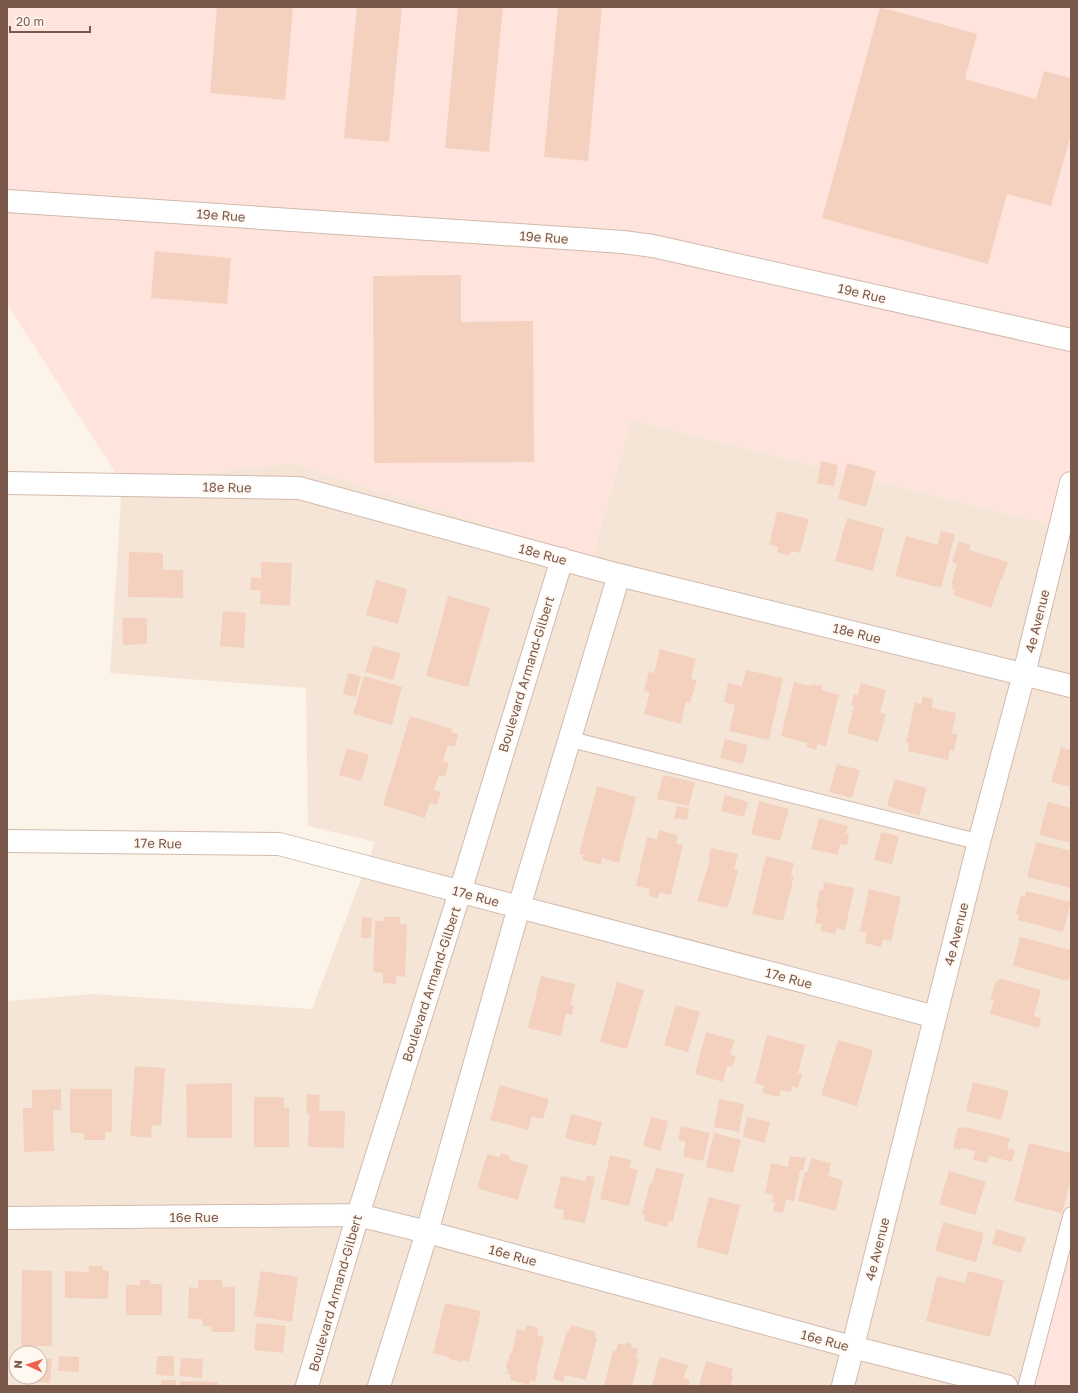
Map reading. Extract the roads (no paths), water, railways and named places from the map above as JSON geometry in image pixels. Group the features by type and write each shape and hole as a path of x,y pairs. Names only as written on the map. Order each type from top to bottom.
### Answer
{"street":[{"name":"19e Rue","path":"7,201 623,242 653,246 1071,340"},
{"name":"18e Rue","path":"7,483 299,488 619,575 1071,686"},
{"name":"4e Avenue","path":"843,1386 979,842 1024,674 1071,483"},
{"name":"Boulevard Armand-Gilbert","path":"307,1386 358,1215 460,892 562,559"},
{"path":"379,1386 427,1232 519,908 619,575"},
{"name":"17e Rue","path":"7,841 279,844 935,1017"},
{"name":"16e Rue","path":"7,1218 358,1215 427,1232 852,1347 1006,1386"}],"lane":[{"path":"569,739 979,842"},
{"path":"1026,1386 1071,1215"}]}
